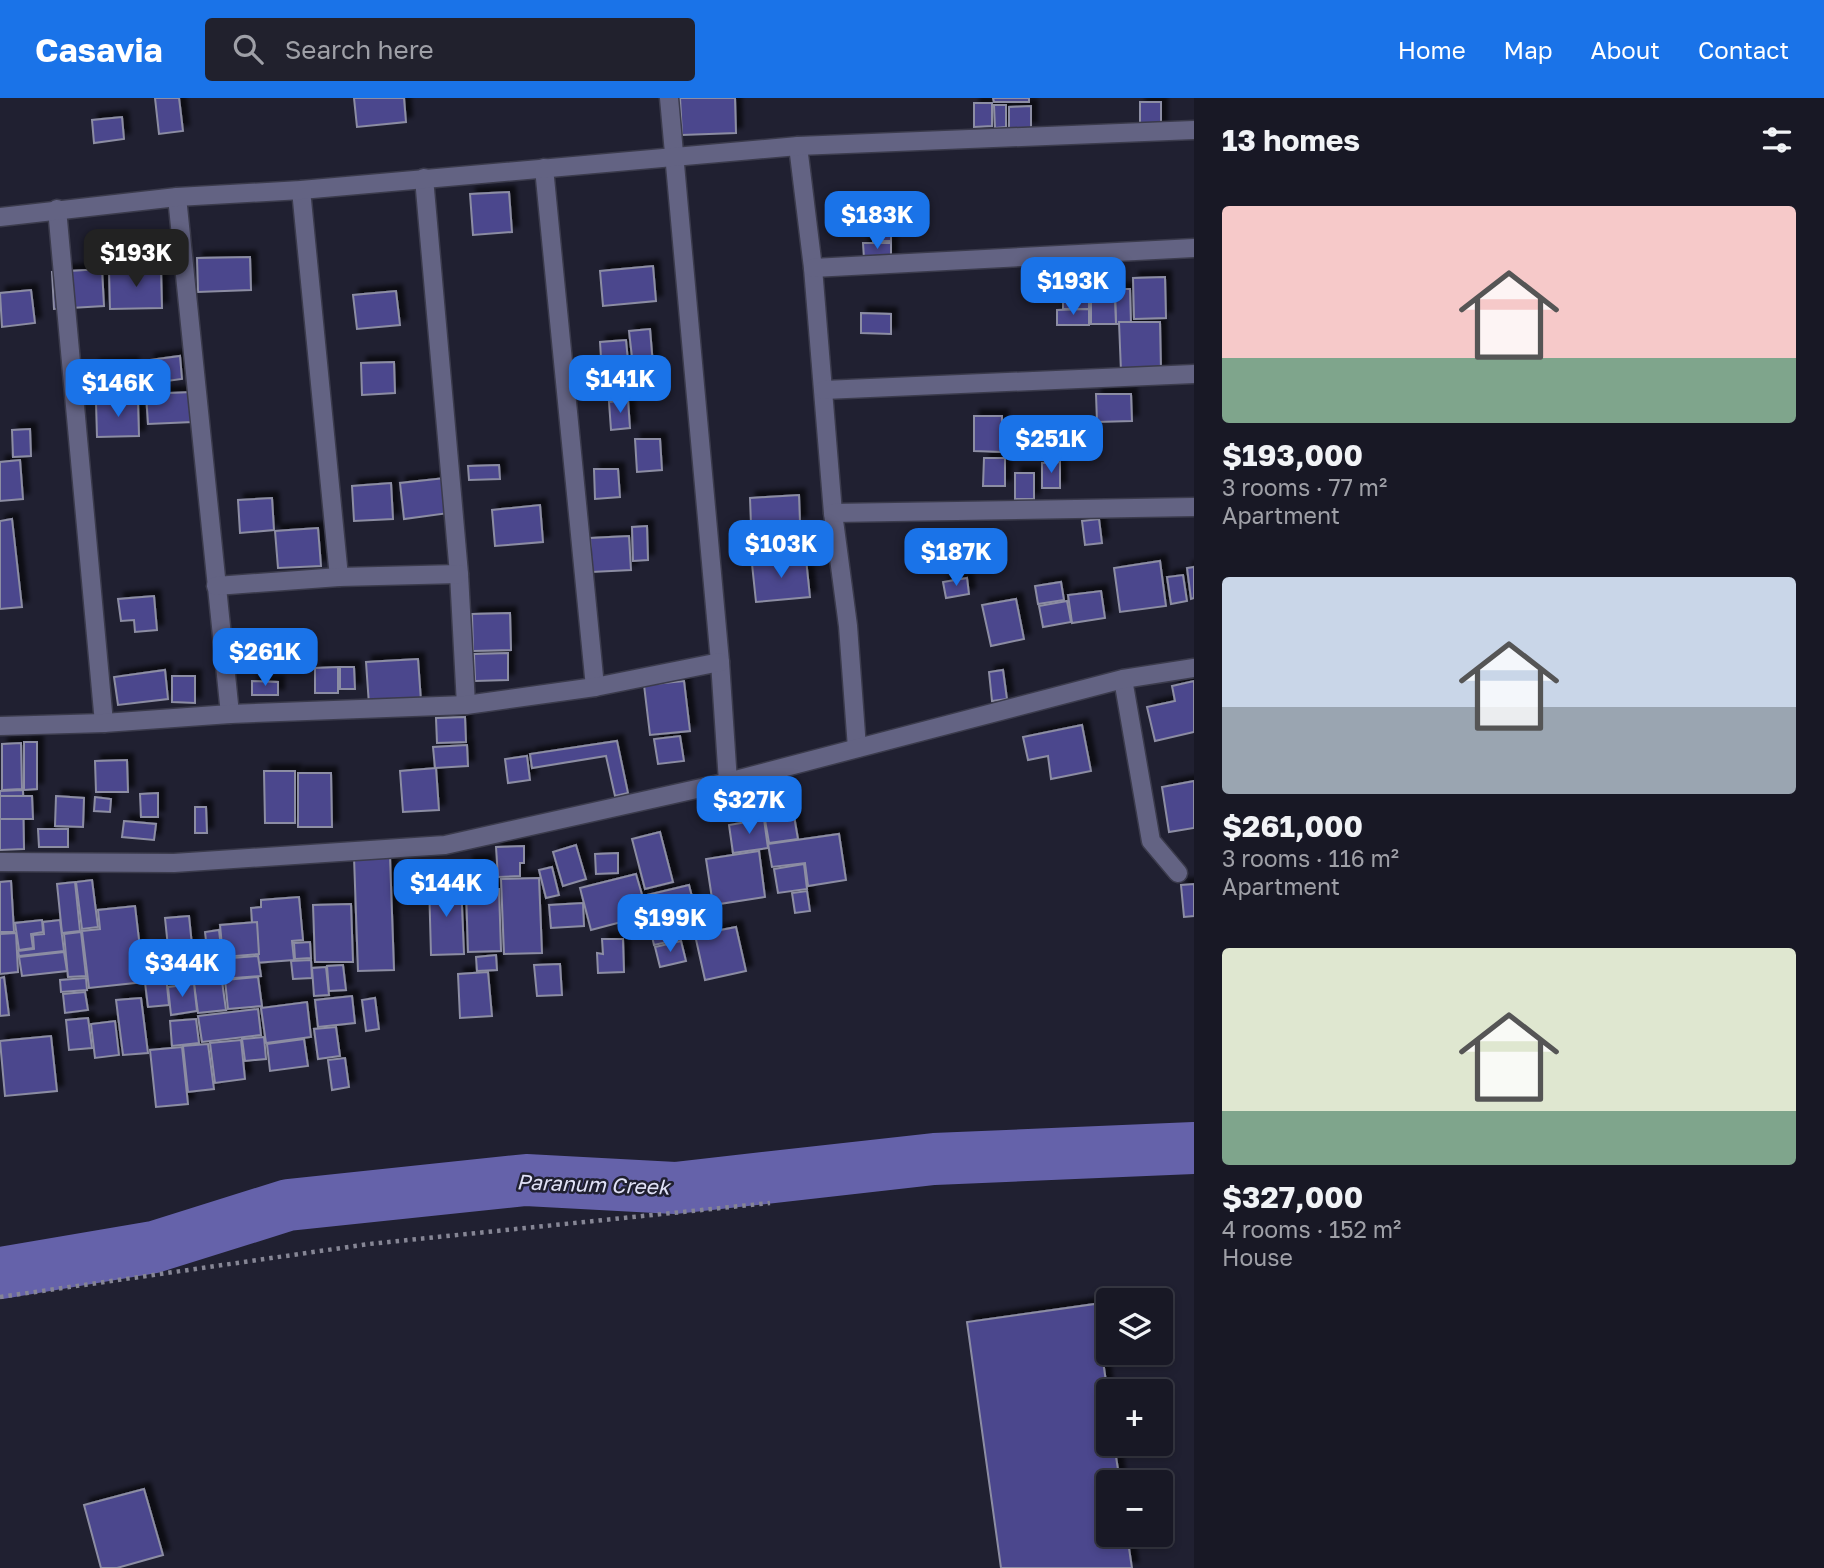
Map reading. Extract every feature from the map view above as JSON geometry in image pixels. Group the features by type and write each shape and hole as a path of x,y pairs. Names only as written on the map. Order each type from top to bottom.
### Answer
{"street":[{"path":"669,98 720,662 728,782"},
{"path":"0,217 177,197 301,190 798,146 1194,130"},
{"path":"798,146 813,268 833,513 848,626 857,748"},
{"path":"544,168 595,687"},
{"path":"424,178 459,574 466,705"},
{"path":"301,190 338,577"},
{"path":"177,197 230,714"},
{"path":"57,209 104,723"},
{"path":"813,268 1194,248"},
{"path":"824,390 1194,374"},
{"path":"833,513 1194,507"},
{"path":"216,586 338,577 459,574"},
{"path":"0,726 466,705 595,687 720,662"},
{"path":"0,862 174,863 445,845 728,782 1123,679 1194,668"},
{"path":"1123,679 1152,841 1178,873"}],"path":[{"path":"0,1297 369,1244 770,1203"}],"building":[{"path":"155,98 179,98 183,131 159,134"},
{"path":"354,98 404,98 406,122 357,127"},
{"path":"680,98 735,98 736,133 682,135"},
{"path":"993,98 1029,98 1029,102 994,102"},
{"path":"1140,102 1161,102 1161,128 1140,128"},
{"path":"974,103 992,103 992,126 974,127"},
{"path":"994,105 1006,105 1006,127 995,128"},
{"path":"1031,106 1031,128 1009,128 1009,107"},
{"path":"122,117 124,139 94,143 92,120"},
{"path":"509,192 512,232 473,235 470,194"},
{"path":"854,206 871,206 871,231 853,231"},
{"path":"872,213 891,213 891,241 873,241"},
{"path":"863,243 891,243 891,259 864,259"},
{"path":"250,257 251,290 198,292 197,258"},
{"path":"653,266 656,301 603,306 600,271"},
{"path":"161,268 162,308 110,309 109,270"},
{"path":"102,269 104,306 54,309 52,272"},
{"path":"1165,277 1166,318 1134,319 1133,278"},
{"path":"1089,287 1089,309 1063,309 1063,288"},
{"path":"1115,289 1130,289 1131,324 1116,324"},
{"path":"31,290 35,323 2,327 0,293"},
{"path":"396,291 400,325 357,329 353,295"},
{"path":"1115,301 1116,324 1091,324 1091,302"},
{"path":"1089,309 1089,325 1057,325 1057,310"},
{"path":"861,313 891,314 891,334 861,333"},
{"path":"1119,322 1160,322 1161,371 1121,372"},
{"path":"650,329 653,365 633,366 629,331"},
{"path":"626,340 629,372 602,374 600,342"},
{"path":"180,356 182,379 151,383 149,360"},
{"path":"394,362 395,393 362,395 361,363"},
{"path":"132,363 134,391 96,393 94,365"},
{"path":"192,392 193,422 148,424 146,394"},
{"path":"1096,394 1131,394 1132,421 1097,422"},
{"path":"628,400 630,428 611,430 609,402"},
{"path":"138,401 139,436 97,437 96,402"},
{"path":"974,416 1002,416 1002,452 974,451"},
{"path":"30,429 31,456 13,457 12,430"},
{"path":"635,439 660,439 662,470 637,472"},
{"path":"984,458 1005,458 1005,486 983,486"},
{"path":"20,460 23,499 0,501 0,462"},
{"path":"1060,462 1060,488 1042,488 1042,463"},
{"path":"499,465 500,479 469,480 468,466"},
{"path":"594,469 618,469 620,497 595,499"},
{"path":"1015,473 1034,473 1034,499 1015,499"},
{"path":"445,478 449,513 404,519 400,483"},
{"path":"391,483 393,519 354,521 352,486"},
{"path":"799,495 800,522 751,525 750,498"},
{"path":"272,498 274,530 240,533 238,500"},
{"path":"540,505 543,542 495,546 492,510"},
{"path":"12,519 22,607 0,609 0,521"},
{"path":"1099,519 1102,543 1085,545 1082,521"},
{"path":"647,526 648,560 633,561 632,527"},
{"path":"318,528 321,566 278,568 275,531"},
{"path":"629,536 631,570 592,572 590,538"},
{"path":"806,559 810,597 756,602 752,564"},
{"path":"1160,561 1166,606 1120,612 1114,568"},
{"path":"1194,567 1194,598 1191,599 1187,568"},
{"path":"1183,575 1187,601 1171,604 1167,577"},
{"path":"967,578 969,594 946,598 943,582"},
{"path":"1061,582 1064,600 1038,604 1035,586"},
{"path":"1101,591 1105,618 1072,623 1068,595"},
{"path":"154,596 157,630 135,632 134,620 121,621 118,599"},
{"path":"1016,599 1024,639 991,646 982,605"},
{"path":"1067,601 1071,622 1043,627 1039,606"},
{"path":"510,613 511,650 473,651 472,614"},
{"path":"508,653 508,680 475,681 474,654"},
{"path":"418,659 421,701 369,705 366,662"},
{"path":"338,667 338,693 315,693 315,668"},
{"path":"340,667 354,667 355,689 340,689"},
{"path":"165,670 168,699 118,705 114,677"},
{"path":"1003,670 1007,699 992,701 989,672"},
{"path":"172,676 195,676 195,703 172,702"},
{"path":"252,681 278,682 278,695 252,695"},
{"path":"684,681 690,731 650,735 644,685"},
{"path":"1194,681 1194,732 1155,741 1147,707 1175,701 1172,686"},
{"path":"465,717 466,742 437,743 436,718"},
{"path":"1082,725 1091,771 1051,779 1048,756 1028,760 1023,737"},
{"path":"680,736 684,761 658,764 654,739"},
{"path":"617,741 628,793 615,796 606,756 532,768 530,754"},
{"path":"24,742 37,742 37,789 24,790"},
{"path":"21,743 22,789 2,790 2,744"},
{"path":"467,745 468,766 435,768 433,747"},
{"path":"527,756 530,780 508,783 505,759"},
{"path":"127,760 128,792 96,792 95,761"},
{"path":"436,768 439,810 403,812 400,771"},
{"path":"264,771 295,771 295,823 265,823"},
{"path":"298,773 331,773 332,827 298,827"},
{"path":"1194,781 1194,828 1169,832 1162,787"},
{"path":"790,785 794,814 761,818 757,790"},
{"path":"23,790 24,849 0,850 0,791"},
{"path":"757,791 760,816 724,821 720,797"},
{"path":"158,793 158,817 141,817 140,794"},
{"path":"0,796 32,796 33,819 0,819"},
{"path":"56,796 84,798 83,827 55,826"},
{"path":"95,797 111,799 110,812 94,811"},
{"path":"195,807 206,807 207,833 195,833"},
{"path":"794,816 798,839 769,843 765,820"},
{"path":"764,819 768,848 733,853 729,825"},
{"path":"124,821 156,824 154,840 122,837"},
{"path":"38,829 68,829 68,847 39,847"},
{"path":"660,832 673,882 645,889 632,839"},
{"path":"839,834 846,880 808,886 805,863 772,867 768,844"},
{"path":"576,845 586,879 563,886 553,852"},
{"path":"524,846 524,863 520,863 520,876 498,877 496,847"},
{"path":"759,851 765,897 713,905 706,859"},
{"path":"618,853 618,873 596,874 595,854"},
{"path":"354,857 390,857 394,970 358,971"},
{"path":"486,861 488,886 469,887 467,862"},
{"path":"804,864 807,889 778,893 774,869"},
{"path":"552,867 559,895 546,898 539,870"},
{"path":"636,874 648,915 591,930 580,888"},
{"path":"539,878 542,953 504,954 501,879"},
{"path":"92,880 98,927 82,929 76,882"},
{"path":"11,881 14,932 0,932 0,882"},
{"path":"75,882 80,931 62,933 57,884"},
{"path":"461,882 464,954 431,955 429,883"},
{"path":"1194,884 1194,916 1184,917 1181,885"},
{"path":"689,885 697,916 654,926 647,895"},
{"path":"499,889 501,951 468,952 466,890"},
{"path":"807,891 810,911 795,913 792,893"},
{"path":"299,897 303,940 292,941 294,960 255,963 251,908 261,907 261,900"},
{"path":"583,903 584,926 551,928 549,905"},
{"path":"351,904 353,962 315,962 313,905"},
{"path":"135,906 144,982 89,988 82,931 100,929 98,910"},
{"path":"189,916 193,955 169,957 165,918"},
{"path":"42,920 43,932 31,934 33,948 19,950 15,923"},
{"path":"60,920 64,951 19,956 18,951 34,949 33,935 44,934 43,922"},
{"path":"680,921 684,938 654,945 650,928"},
{"path":"257,922 259,954 223,957 220,925"},
{"path":"736,927 746,971 705,980 695,935"},
{"path":"219,930 222,957 208,959 205,932"},
{"path":"81,932 86,976 68,977 64,934"},
{"path":"16,933 18,972 0,974 0,934"},
{"path":"602,939 623,939 624,972 598,973 597,953 603,954"},
{"path":"681,941 686,961 660,967 655,947"},
{"path":"310,942 311,958 295,959 294,943"},
{"path":"163,947 169,1005 148,1007 141,950"},
{"path":"64,952 67,971 22,976 19,957"},
{"path":"204,955 205,962 217,961 220,979 173,984 169,959"},
{"path":"496,955 497,970 477,971 476,957"},
{"path":"258,956 261,976 221,979 219,959"},
{"path":"311,960 312,978 293,979 291,961"},
{"path":"560,964 562,995 537,996 534,965"},
{"path":"343,965 346,990 329,991 327,966"},
{"path":"326,967 329,995 314,996 312,968"},
{"path":"488,972 492,1016 460,1018 458,974"},
{"path":"4,977 9,1015 0,1016 0,978"},
{"path":"258,977 262,1006 228,1009 225,980"},
{"path":"86,978 87,990 61,992 60,980"},
{"path":"222,981 226,1010 198,1013 194,984"},
{"path":"194,984 197,1011 171,1015 168,987"},
{"path":"85,992 88,1010 65,1013 63,994"},
{"path":"352,996 355,1023 318,1027 315,1000"},
{"path":"141,998 148,1053 123,1055 116,1000"},
{"path":"375,998 379,1029 366,1031 362,1000"},
{"path":"307,1002 311,1037 266,1043 261,1008"},
{"path":"258,1009 261,1035 202,1042 198,1016"},
{"path":"88,1018 92,1048 69,1050 66,1020"},
{"path":"196,1019 199,1043 172,1046 170,1021"},
{"path":"115,1021 119,1055 95,1058 91,1024"},
{"path":"336,1027 340,1056 318,1059 314,1029"},
{"path":"51,1036 57,1091 5,1096 0,1041"},
{"path":"264,1037 266,1059 245,1061 242,1039"},
{"path":"304,1039 308,1066 270,1071 267,1044"},
{"path":"241,1040 245,1079 215,1083 210,1043"},
{"path":"208,1044 214,1089 188,1092 183,1046"},
{"path":"182,1047 188,1104 156,1107 150,1050"},
{"path":"345,1058 349,1087 332,1090 328,1060"},
{"path":"1095,1304 1096,1365 1104,1365 1106,1379 1096,1379 1096,1456 1116,1456 1118,1470 1096,1470 1096,1547 1129,1547 1132,1568 1001,1568 967,1322"},
{"path":"144,1489 163,1555 117,1568 101,1568 84,1505"}],"waterway":[{"name":"Paranum Creek","path":"0,1273 154,1247 288,1205 526,1180 675,1188 934,1159 1194,1148"}]}
